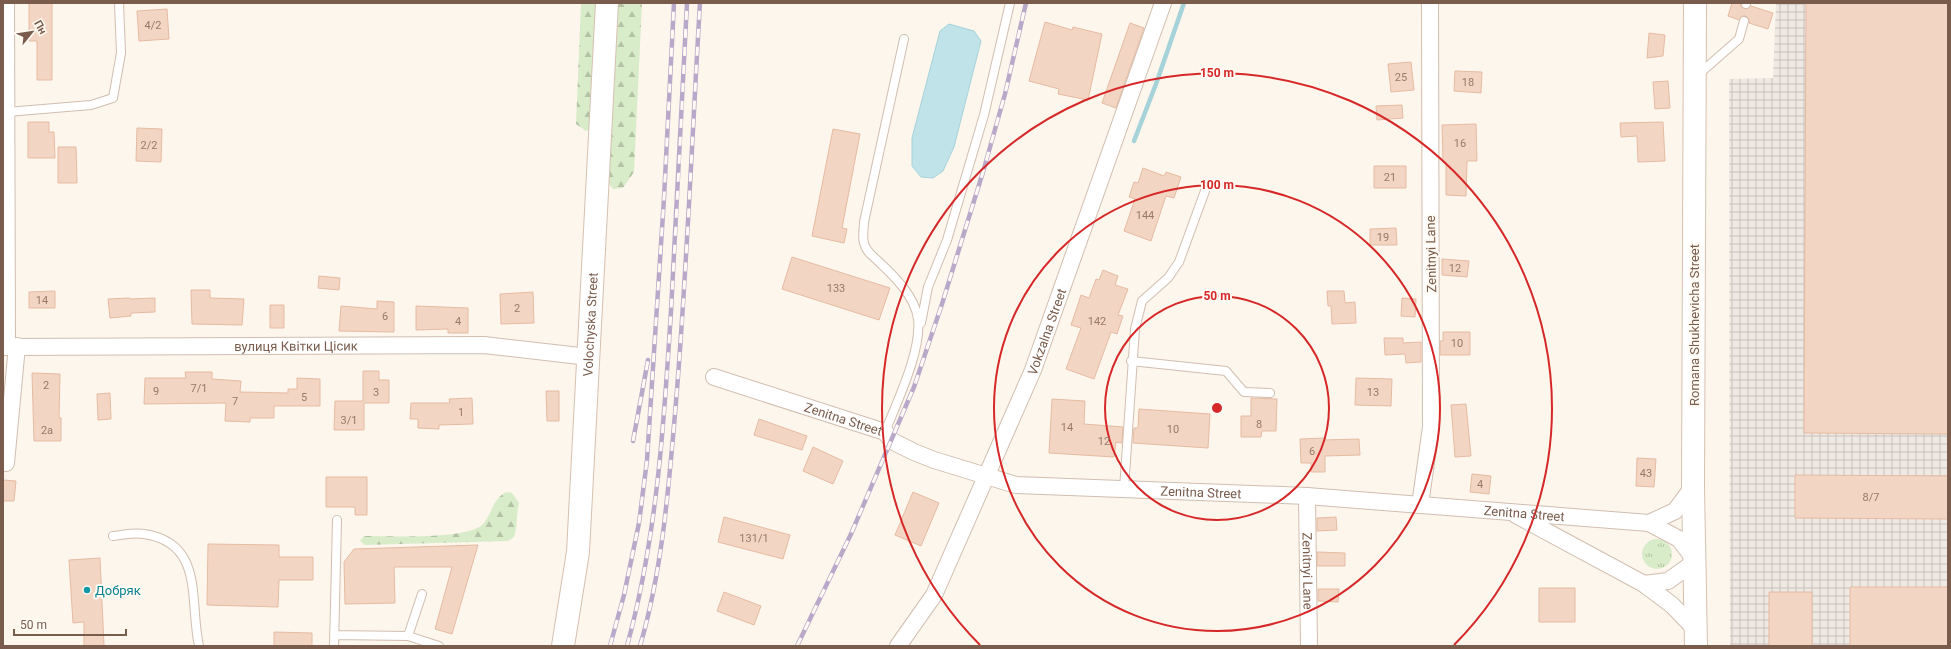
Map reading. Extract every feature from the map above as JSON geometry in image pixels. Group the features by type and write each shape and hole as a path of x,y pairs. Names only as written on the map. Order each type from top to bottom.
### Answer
{"main road":[{"name":"Volochyska Street","path":"563,646 578,552 607,3"},
{"name":"Romana Shukhevicha Street","path":"1695,3 1693,487 1696,561 1696,638"}],"street":[{"path":"6,3 9,346 6,463"},
{"name":"Vokzalna Street","path":"898,646 934,596 1033,370 1163,3"},
{"name":"Zenitnyi Lane","path":"1420,505 1431,426 1430,3"},
{"name":"вулиця Квітки Цісик","path":"9,346 484,345 588,357"},
{"name":"Zenitna Street","path":"714,377 885,432 892,441 914,452 987,477 1016,485 1307,496 1649,523 1675,511 1693,487"},
{"name":"Zenitnyi Lane","path":"1307,496 1309,646"},
{"path":"1512,512 1644,584 1672,606 1696,638"},
{"path":"1644,584 1668,581 1696,561 1680,539 1649,523"}],"lane":[{"path":"7,112 91,105 113,98 121,53 119,3"},
{"path":"885,432 908,370 918,336 928,287 946,240 984,115 1010,3"},
{"path":"1695,77 1739,39 1744,22"},
{"path":"904,39 864,222 864,243 868,252 898,281 906,292 918,317 918,336"},
{"path":"1124,489 1135,329 1142,301 1168,278 1180,262 1205,191"},
{"path":"1132,361 1226,371 1244,392 1270,393"},
{"path":"334,646 337,520"},
{"path":"113,536 143,533 163,538 179,549 187,561 192,578 196,630 199,646"},
{"path":"408,636 422,594"},
{"path":"334,635 408,636 440,646"}],"shaded area":[{"path":"1776,3 1948,3 1948,646 1730,646 1729,79 1773,78"}],"green space":[{"path":"581,3 600,3 596,126 586,131 576,124"},
{"path":"614,3 642,3 634,172 623,188 613,189 606,180"},
{"path":"506,492 512,493 519,503 514,537 508,541 365,545 360,541 364,536 446,535 462,533 475,529 483,524 497,499"},
{"path":"1657,539 1663,540 1671,548 1671,560 1663,568 1657,569 1651,568 1643,560 1642,554 1643,548 1651,540"}],"water":[{"path":"949,24 974,31 981,41 954,147 943,171 933,178 921,177 912,166 912,138 940,31"}],"building":[{"path":"29,3 52,3 52,80 37,80 37,41 29,41"},
{"path":"1732,3 1740,3 1741,7 1746,9 1751,6 1773,13 1768,29 1749,23 1749,19 1746,16 1742,16 1739,20 1728,16"},
{"path":"1806,3 1948,3 1948,434 1804,433"},
{"path":"167,9 169,39 139,41 137,11"},
{"path":"1045,22 1072,30 1073,27 1102,34 1088,100 1058,94 1059,89 1029,81"},
{"path":"1130,23 1144,28 1116,108 1102,103"},
{"path":"1649,33 1665,35 1663,56 1647,58"},
{"path":"1411,62 1414,90 1391,92 1388,64"},
{"path":"1455,71 1482,72 1481,93 1454,91"},
{"path":"1668,81 1670,108 1655,109 1653,82"},
{"path":"1402,105 1403,118 1377,120 1376,106"},
{"path":"28,122 49,122 49,132 54,132 55,158 28,158"},
{"path":"1663,122 1665,161 1638,162 1637,136 1621,137 1620,123"},
{"path":"1476,124 1477,161 1467,161 1466,196 1446,195 1446,162 1443,162 1442,125"},
{"path":"137,128 162,129 161,162 136,161"},
{"path":"833,129 860,134 842,228 847,229 844,243 812,236"},
{"path":"58,147 76,147 77,183 58,183"},
{"path":"1374,166 1406,166 1406,188 1374,188"},
{"path":"1143,168 1164,176 1166,172 1181,177 1174,198 1166,196 1151,241 1124,231 1135,199 1129,197 1134,182 1138,183"},
{"path":"1396,228 1397,245 1370,245 1370,229"},
{"path":"792,257 890,288 879,320 782,289"},
{"path":"1442,259 1469,261 1467,277 1442,275"},
{"path":"1103,270 1118,276 1115,285 1128,289 1118,315 1123,316 1117,334 1111,332 1094,379 1066,369 1081,328 1071,325 1081,295 1089,298 1096,279 1099,280"},
{"path":"319,276 340,278 339,290 318,288"},
{"path":"191,290 210,290 210,298 244,299 242,325 192,324"},
{"path":"55,291 55,308 29,308 29,292"},
{"path":"1327,291 1344,291 1345,303 1355,302 1356,323 1332,324 1331,306 1328,306"},
{"path":"533,292 534,323 501,324 500,294"},
{"path":"155,298 155,312 131,313 131,316 110,318 108,299"},
{"path":"1402,298 1416,299 1415,317 1401,316"},
{"path":"377,301 394,302 394,332 339,331 341,306 377,309"},
{"path":"270,305 284,305 284,328 270,328"},
{"path":"416,306 468,308 468,333 448,333 448,329 416,330"},
{"path":"1443,332 1470,332 1470,355 1440,355 1440,341 1443,341"},
{"path":"1384,338 1403,338 1403,343 1421,342 1421,362 1406,363 1405,354 1385,355"},
{"path":"363,371 379,371 379,380 389,380 389,403 364,403 364,430 334,430 335,401 363,401"},
{"path":"185,372 212,372 212,379 241,381 240,392 288,393 288,389 297,389 297,378 320,379 320,406 274,406 274,418 250,418 250,422 225,421 226,403 144,404 145,378 186,378"},
{"path":"32,373 60,374 59,418 61,418 61,441 34,441"},
{"path":"1356,378 1392,379 1391,406 1355,405"},
{"path":"546,391 559,391 559,421 547,421"},
{"path":"110,393 111,419 98,420 97,394"},
{"path":"472,398 473,424 439,425 439,429 418,428 418,419 410,419 411,403 450,403 449,399"},
{"path":"1251,398 1277,399 1276,431 1262,431 1261,437 1241,437 1241,416 1251,416"},
{"path":"1052,399 1085,401 1084,424 1123,427 1122,443 1116,442 1114,457 1049,453"},
{"path":"1466,404 1471,456 1455,457 1451,405"},
{"path":"1139,409 1210,414 1208,448 1133,443 1134,428 1138,428"},
{"path":"759,419 807,436 802,450 754,435"},
{"path":"1324,438 1324,440 1359,439 1360,455 1325,456 1325,472 1311,472 1311,463 1301,463 1300,439"},
{"path":"813,447 843,461 833,484 803,471"},
{"path":"1637,458 1656,459 1654,487 1636,486"},
{"path":"1472,474 1491,476 1489,494 1470,492"},
{"path":"1795,475 1948,476 1948,519 1795,518"},
{"path":"326,477 367,477 367,515 355,515 355,507 326,507"},
{"path":"3,480 16,481 14,501 3,501"},
{"path":"913,492 939,503 921,546 895,535"},
{"path":"724,517 790,535 783,559 718,542"},
{"path":"1336,517 1337,530 1317,531 1317,518"},
{"path":"208,544 279,545 279,557 313,557 313,580 279,580 278,607 207,605"},
{"path":"478,545 452,634 435,629 452,567 394,567 395,603 345,604 344,562 354,549"},
{"path":"1317,552 1345,553 1345,566 1317,566"},
{"name":"Добряк","path":"100,558 104,646 84,646 84,622 73,623 69,560"},
{"path":"1850,587 1948,587 1948,646 1850,646"},
{"path":"1539,588 1575,588 1575,622 1539,622"},
{"path":"1318,589 1339,589 1338,602 1318,601"},
{"path":"724,592 761,606 754,625 717,611"},
{"path":"1769,592 1812,592 1812,646 1769,646"},
{"path":"274,632 312,633 312,646 274,646"}],"waterway":[{"path":"1134,141 1156,84 1184,3"}],"railway":[{"path":"610,646 624,595 639,523 647,460 664,198 674,3"},
{"path":"627,646 646,564 658,480 662,438 671,311 687,3"},
{"path":"640,646 648,616 660,556 671,463 683,302 700,3"},
{"path":"797,646 851,534 914,387 942,304 983,172 1005,94 1026,3"},
{"path":"633,441 648,360"}],"place":[{"name":"Добряк","path":"87,590"}]}
